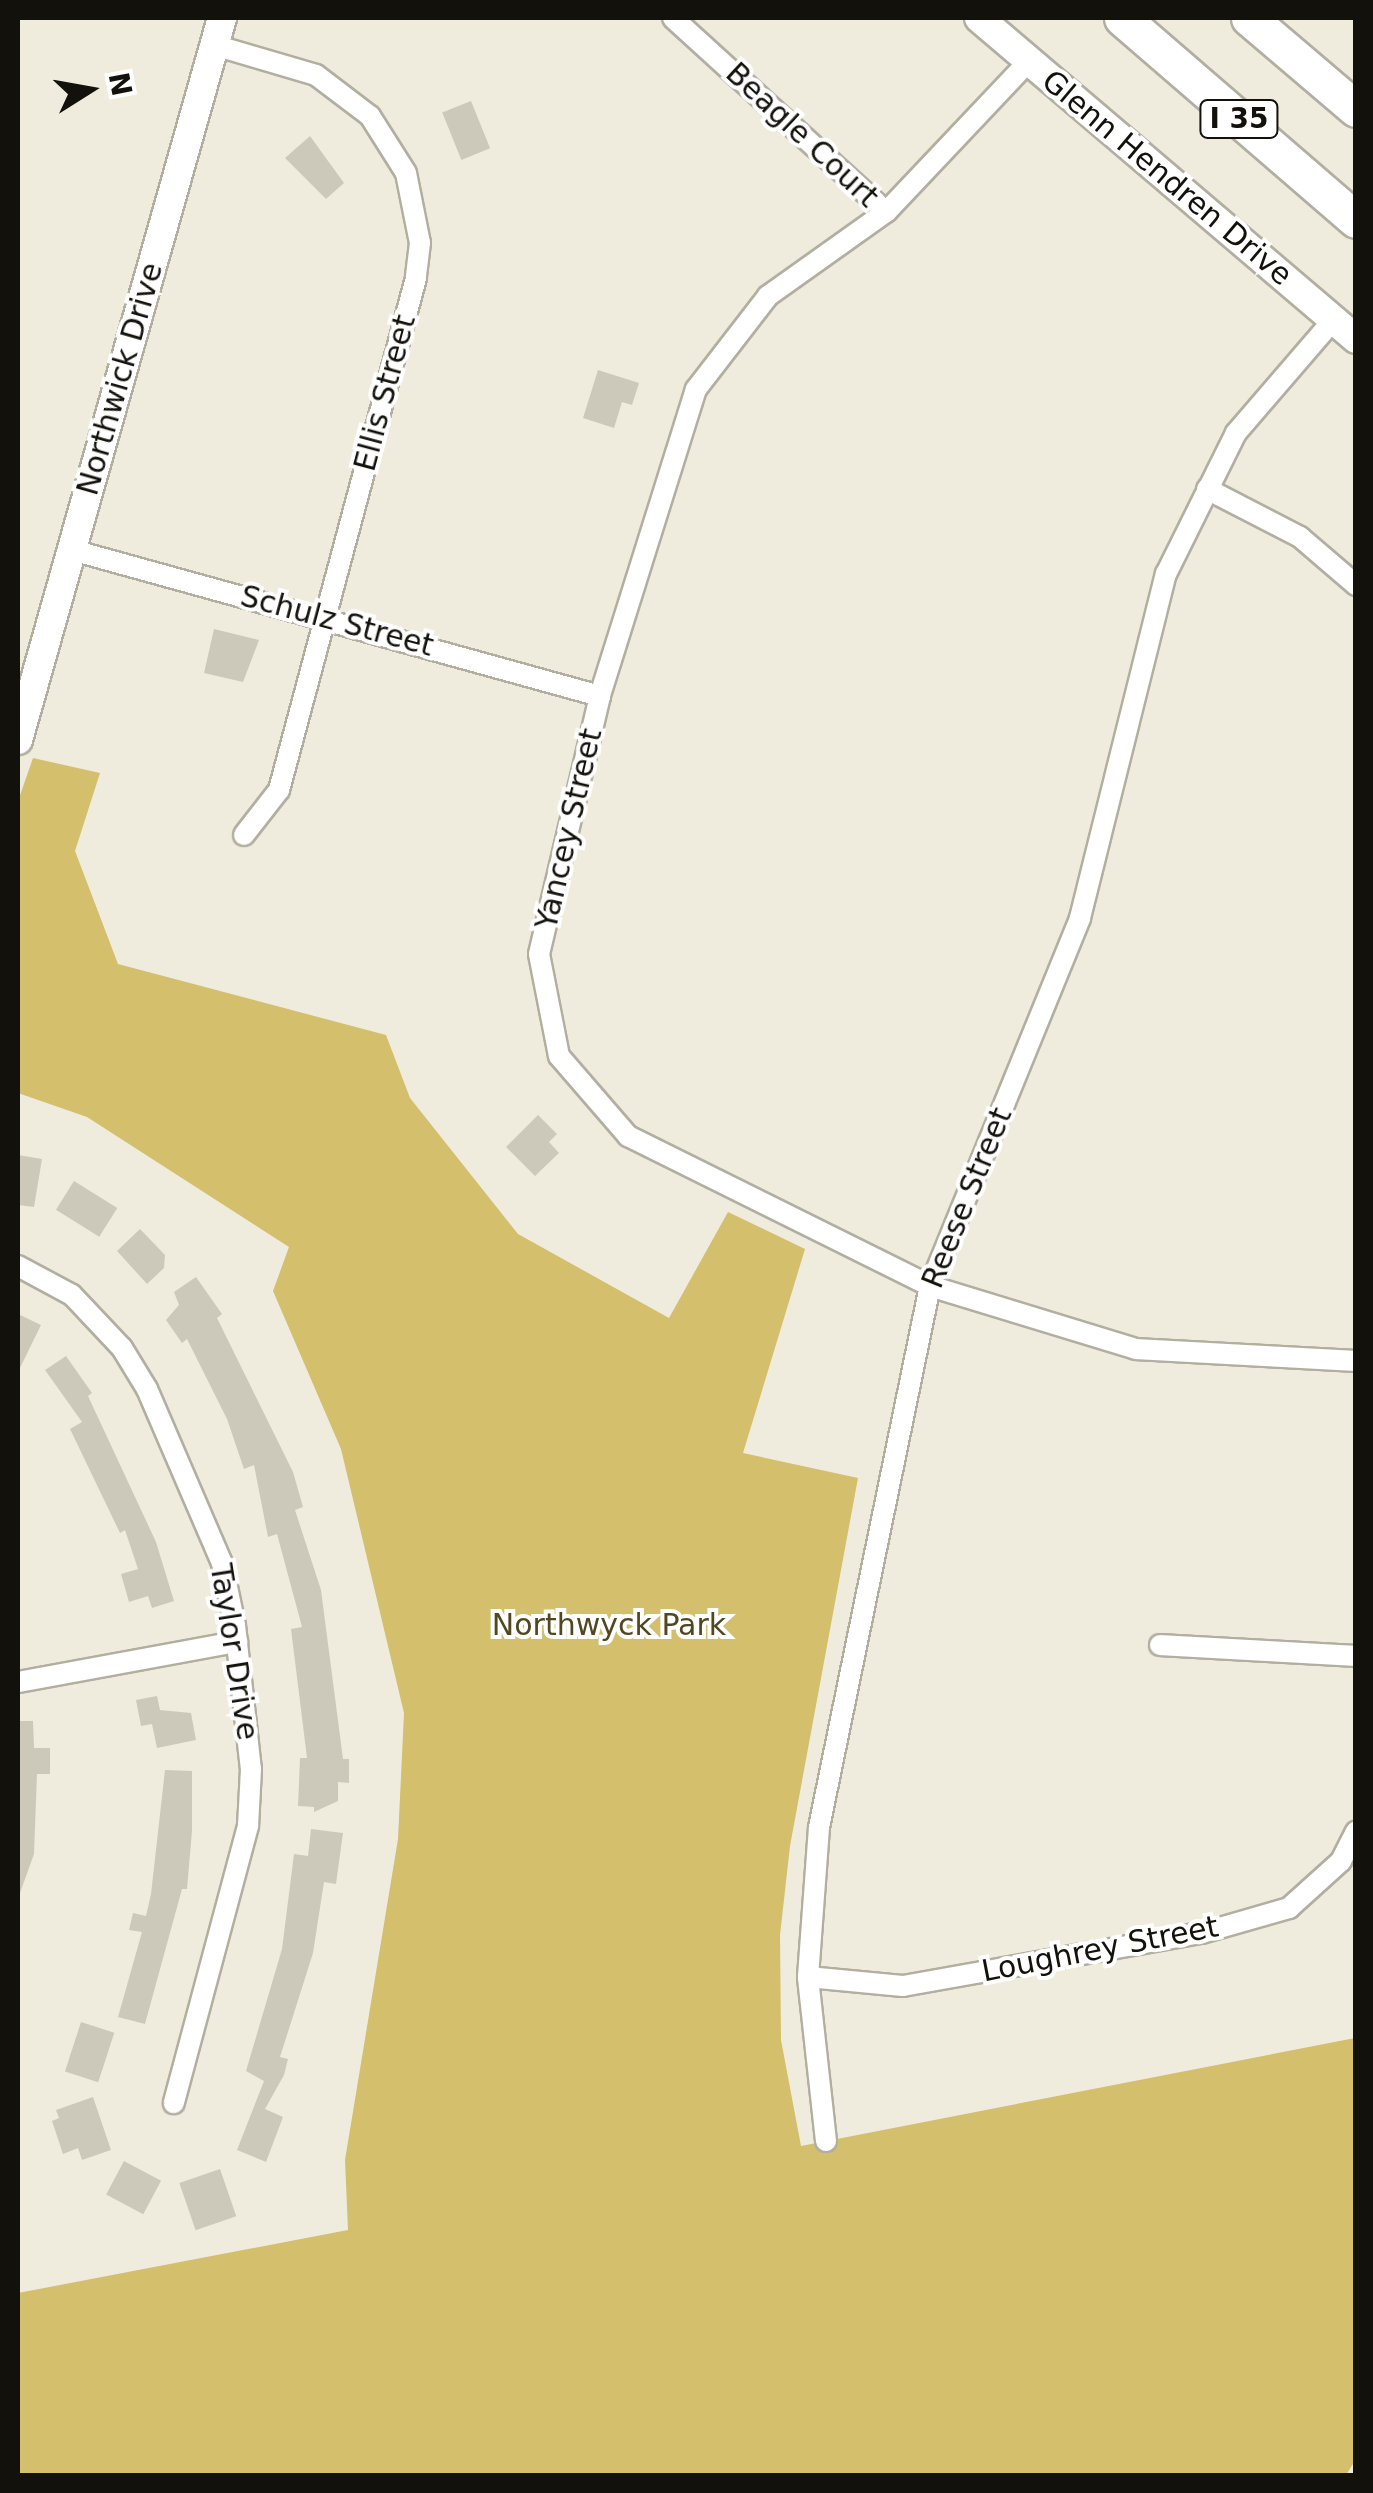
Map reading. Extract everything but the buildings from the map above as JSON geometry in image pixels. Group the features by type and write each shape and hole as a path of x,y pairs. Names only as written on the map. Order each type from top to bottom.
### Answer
{"highway":[{"name":"I 35","path":"1122,18 1356,220"},
{"name":"I 35","path":"1249,18 1356,109"}],"street":[{"name":"Northwick Drive","path":"18,740 222,18"},
{"name":"Beagle Court","path":"673,18 886,212"},
{"name":"Glenn Hendren Drive","path":"979,18 1356,339"},
{"name":"Ellis Street","path":"214,45 282,62 343,92 392,144 416,207 416,278 278,790 244,835"},
{"name":"Yancey Street","path":"1030,61 886,212 768,296 696,389 600,696 540,954 559,1056 628,1136 930,1286 1136,1348 1356,1361"},
{"name":"Reese Street","path":"826,2141 808,1976 820,1827 930,1286 1080,918 1166,574 1236,433 1334,319"},
{"path":"1207,488 1300,537 1356,585"},
{"name":"Schulz Street","path":"72,550 600,696"},
{"name":"Taylor Drive","path":"18,1266 72,1296 122,1348 147,1389 222,1564 237,1642 251,1769 248,1826 174,2103"},
{"path":"18,1682 237,1642"},
{"path":"1160,1645 1356,1656"},
{"name":"Loughrey Street","path":"808,1976 903,1986 1202,1933 1290,1908 1340,1861 1356,1832"}],"green space":[{"name":"Northwyck Park","path":"33,758 100,773 75,851 118,964 386,1035 410,1098 518,1234 669,1318 728,1212 805,1249 743,1453 858,1478 790,1846 780,1935 781,2040 801,2146 1355,2038 1356,2459 1346,2475 18,2475 18,2293 348,2230 345,2160 398,1839 404,1713 341,1449 273,1291 289,1247 87,1117 18,1093 18,801"}]}
